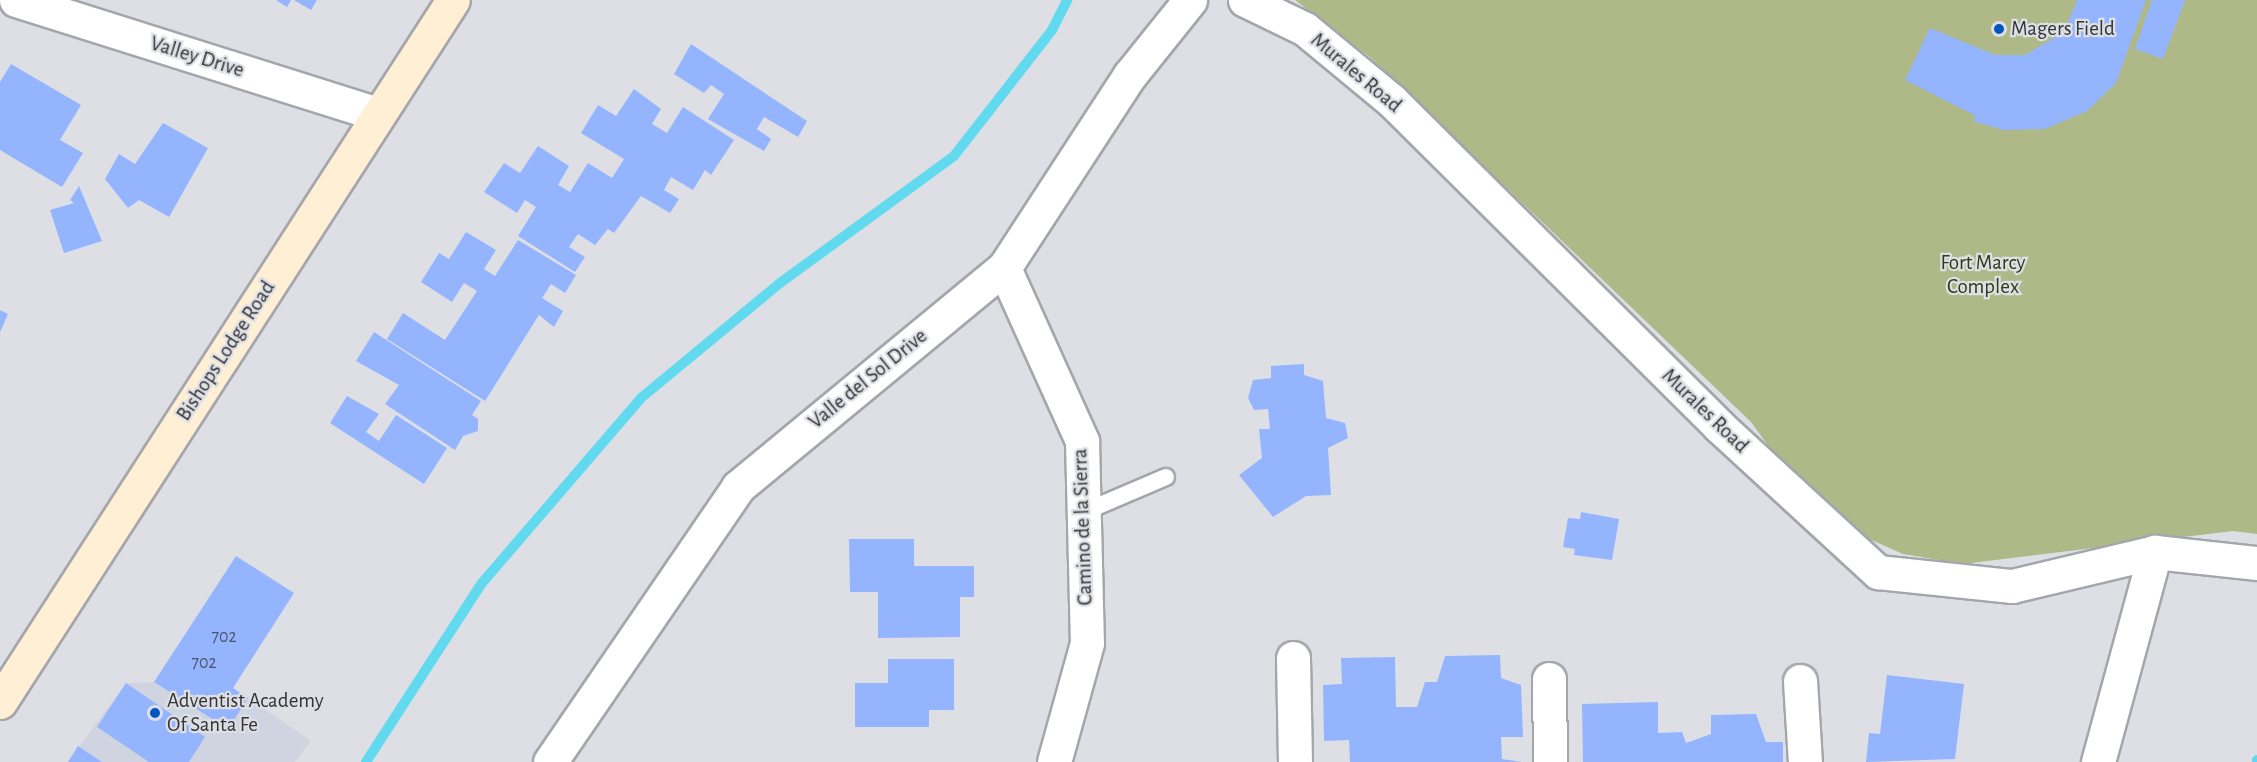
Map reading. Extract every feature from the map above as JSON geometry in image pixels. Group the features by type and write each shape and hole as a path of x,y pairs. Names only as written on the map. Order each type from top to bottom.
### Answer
{"street":[{"name":"Valley Drive","path":"16,0 378,114"},
{"name":"Bishops Lodge Road","path":"0,702 453,0"},
{"name":"Valle del Sol Drive","path":"550,762 738,487 1004,268 1130,75 1190,0"},
{"name":"Murales Road","path":"1245,0 1305,29 1392,101 1719,426 1878,572 2012,586 2155,552 2257,563"},
{"name":"Camino de la Sierra","path":"1004,268 1082,441 1087,643 1054,762"},
{"path":"2098,762 2155,552"},
{"path":"1293,658 1295,762"},
{"path":"1549,679 1550,762"},
{"path":"1800,681 1805,762"}],"lane":[{"path":"1084,512 1166,477"}],"shaded area":[{"name":"Adventist Academy Of Santa Fe","path":"154,682 228,729 248,698 311,741 295,762 68,762 126,683"}],"green space":[{"name":"Fort Marcy Complex","path":"1295,0 2257,0 2257,534 2233,531 1963,564 1903,554 1851,531 1800,490 1751,422 1370,57"}],"building":[{"path":"276,0 291,0 287,7"},
{"path":"294,0 317,0 311,10"},
{"path":"2077,0 2146,0 2116,83 2087,111 2045,129 2003,130 1973,121 1976,116 1905,80 1930,28 1995,55 2025,55 2064,32"},
{"path":"2152,0 2185,0 2163,59 2135,49"},
{"path":"691,44 807,121 798,137 764,117 757,129 771,139 764,151 708,119 724,94 711,85 704,93 674,74"},
{"path":"11,64 81,105 60,140 83,153 62,187 0,150 0,82"},
{"path":"634,89 661,109 652,124 667,133 683,107 734,140 711,175 705,170 693,190 671,177 664,190 679,199 670,213 641,196 614,233 608,229 595,245 578,234 569,247 585,257 575,272 518,236 536,207 525,200 517,213 484,192 504,163 520,173 538,146 569,166 558,185 570,192 588,163 612,178 624,159 581,133 598,105 616,116"},
{"path":"163,123 208,148 169,217 139,200 128,208 105,179 119,154 135,164"},
{"path":"79,186 102,241 64,253 50,210 74,203 70,200"},
{"path":"466,232 496,250 484,269 495,276 518,240 576,275 565,293 551,284 542,298 563,311 554,327 539,315 485,401 387,339 403,313 445,340 477,291 464,283 452,302 421,282 439,253 449,259"},
{"path":"0,310 8,314 0,332"},
{"path":"374,332 481,401 472,415 478,419 478,431 463,436 455,450 385,404 399,385 356,361"},
{"path":"1304,364 1304,375 1323,381 1326,418 1345,423 1348,438 1328,448 1331,495 1306,496 1273,517 1239,475 1262,458 1259,429 1270,429 1268,409 1254,410 1248,398 1253,380 1271,378 1271,366"},
{"path":"347,396 379,414 366,432 379,441 396,415 447,448 424,484 330,423"},
{"path":"1581,512 1619,519 1612,560 1574,555 1575,549 1563,547 1568,518 1580,519"},
{"path":"849,539 914,539 914,566 974,566 974,597 960,597 960,637 878,638 878,592 850,592"},
{"path":"236,556 294,593 233,688 248,698 228,729 154,682"},
{"path":"1500,655 1501,678 1521,685 1523,737 1501,737 1502,759 1522,762 1350,762 1349,740 1324,741 1323,685 1342,684 1341,658 1395,657 1396,707 1417,707 1425,682 1437,682 1445,656"},
{"path":"888,659 954,659 954,710 929,710 929,727 855,727 855,683 888,683"},
{"path":"1887,675 1964,684 1955,759 1866,762 1869,733 1880,734"},
{"path":"126,683 205,737 189,762 149,762 97,727"},
{"path":"1658,702 1658,733 1682,732 1686,743 1711,734 1711,715 1756,714 1766,742 1783,742 1783,762 1583,762 1582,704"},
{"path":"78,746 102,762 68,762"}],"waterway":[{"path":"366,762 482,583 641,398 780,283 954,156 1052,30 1067,0"}],"place":[{"name":"Magers Field","path":"1999,29"},
{"name":"Adventist Academy Of Santa Fe","path":"155,713"}]}
